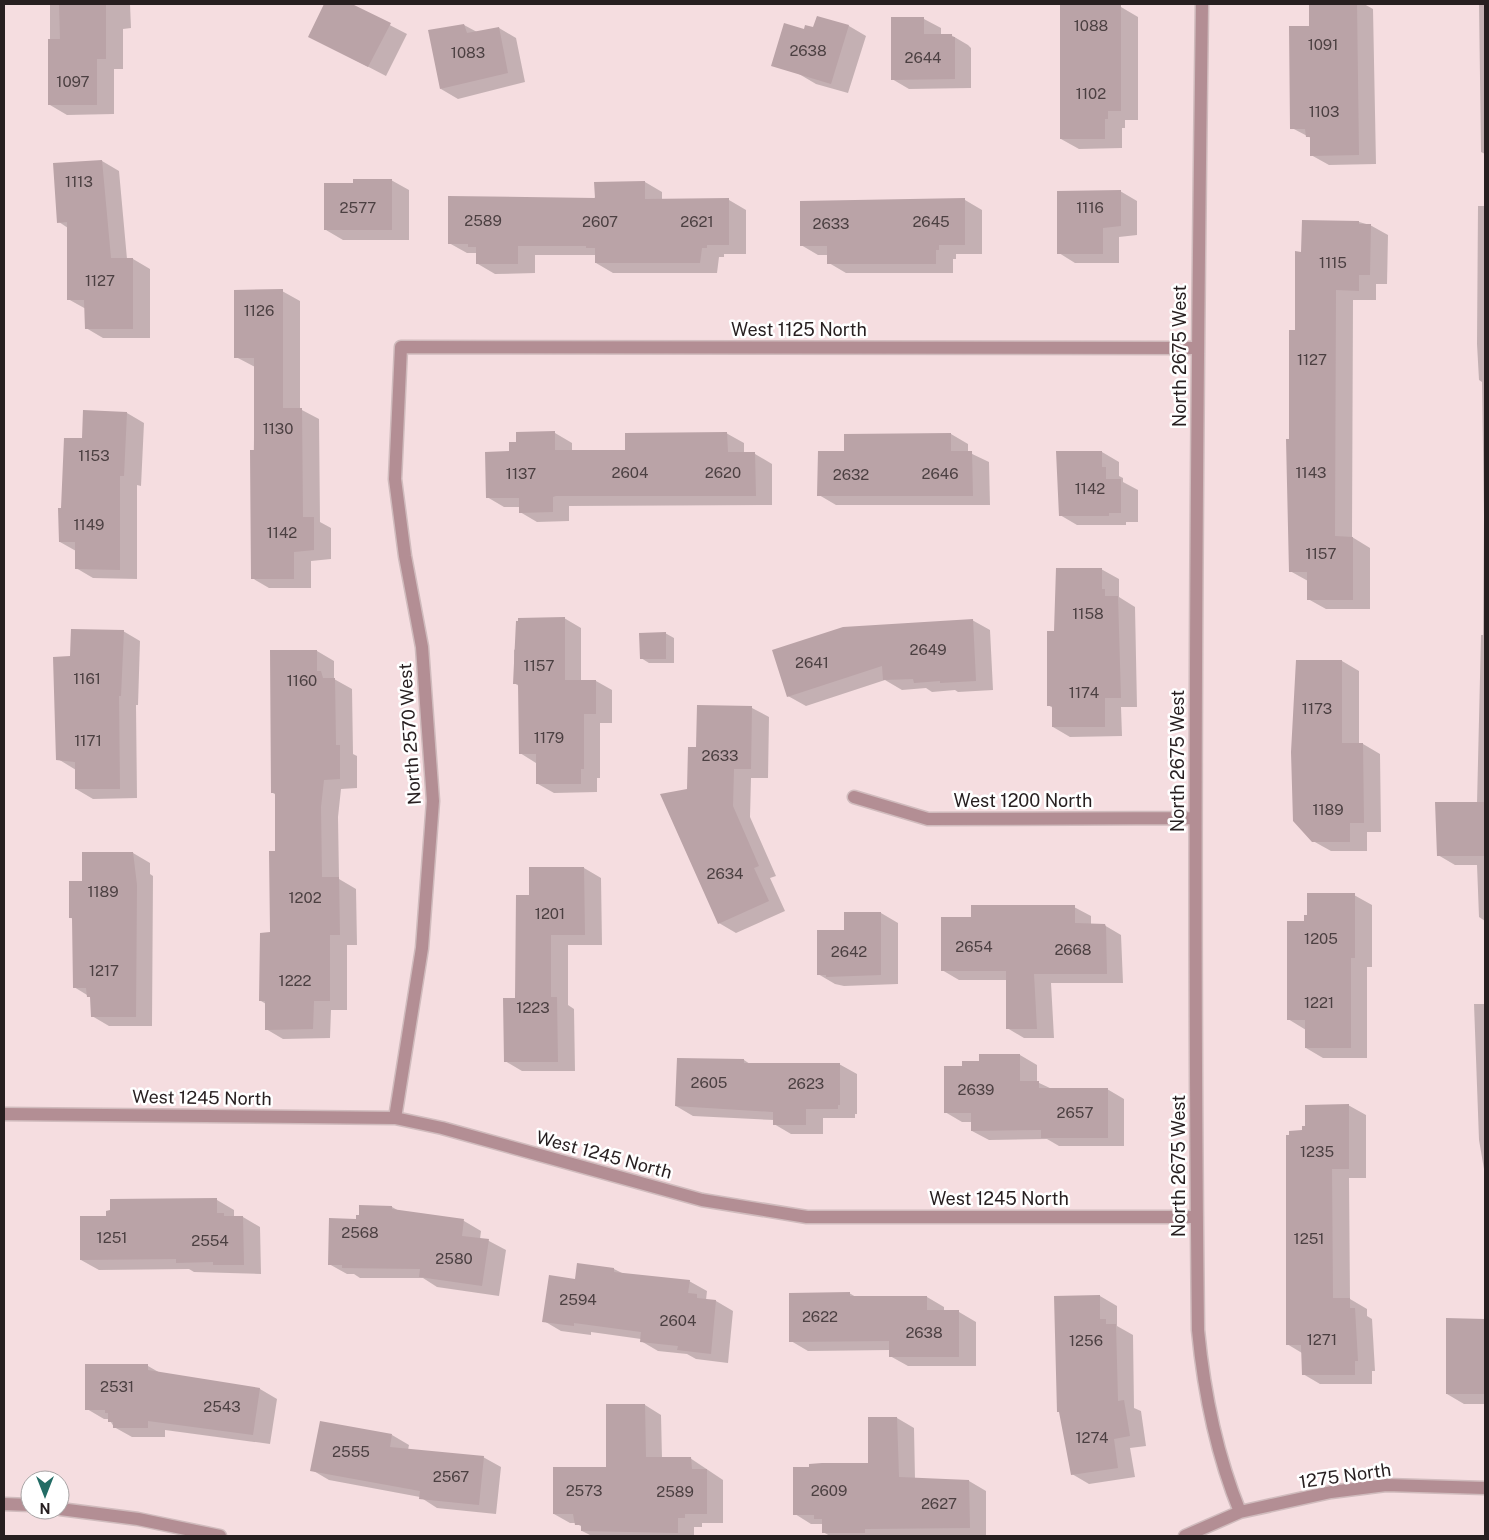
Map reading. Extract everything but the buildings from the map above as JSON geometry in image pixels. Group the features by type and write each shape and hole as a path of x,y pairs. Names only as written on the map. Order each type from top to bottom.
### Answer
{"street":[{"name":"North 2675 West","path":"1202,4 1197,348 1195,818 1198,1330 1203,1377 1211,1423 1227,1478 1240,1512"},
{"name":"West 1125 North","path":"401,347 1197,348"},
{"name":"North 2570 West","path":"395,1118 422,948 433,801 422,647 405,556 395,479 401,347"},
{"name":"West 1200 North","path":"854,797 928,820 1195,818"},
{"name":"West 1245 North","path":"4,1114 395,1118 442,1128 702,1200 807,1217 1197,1217"},
{"name":"1275 North","path":"1185,1536 1240,1512 1331,1492 1386,1485 1485,1488"},
{"path":"4,1504 20,1505"},
{"path":"70,1510 138,1519 220,1536"}]}
